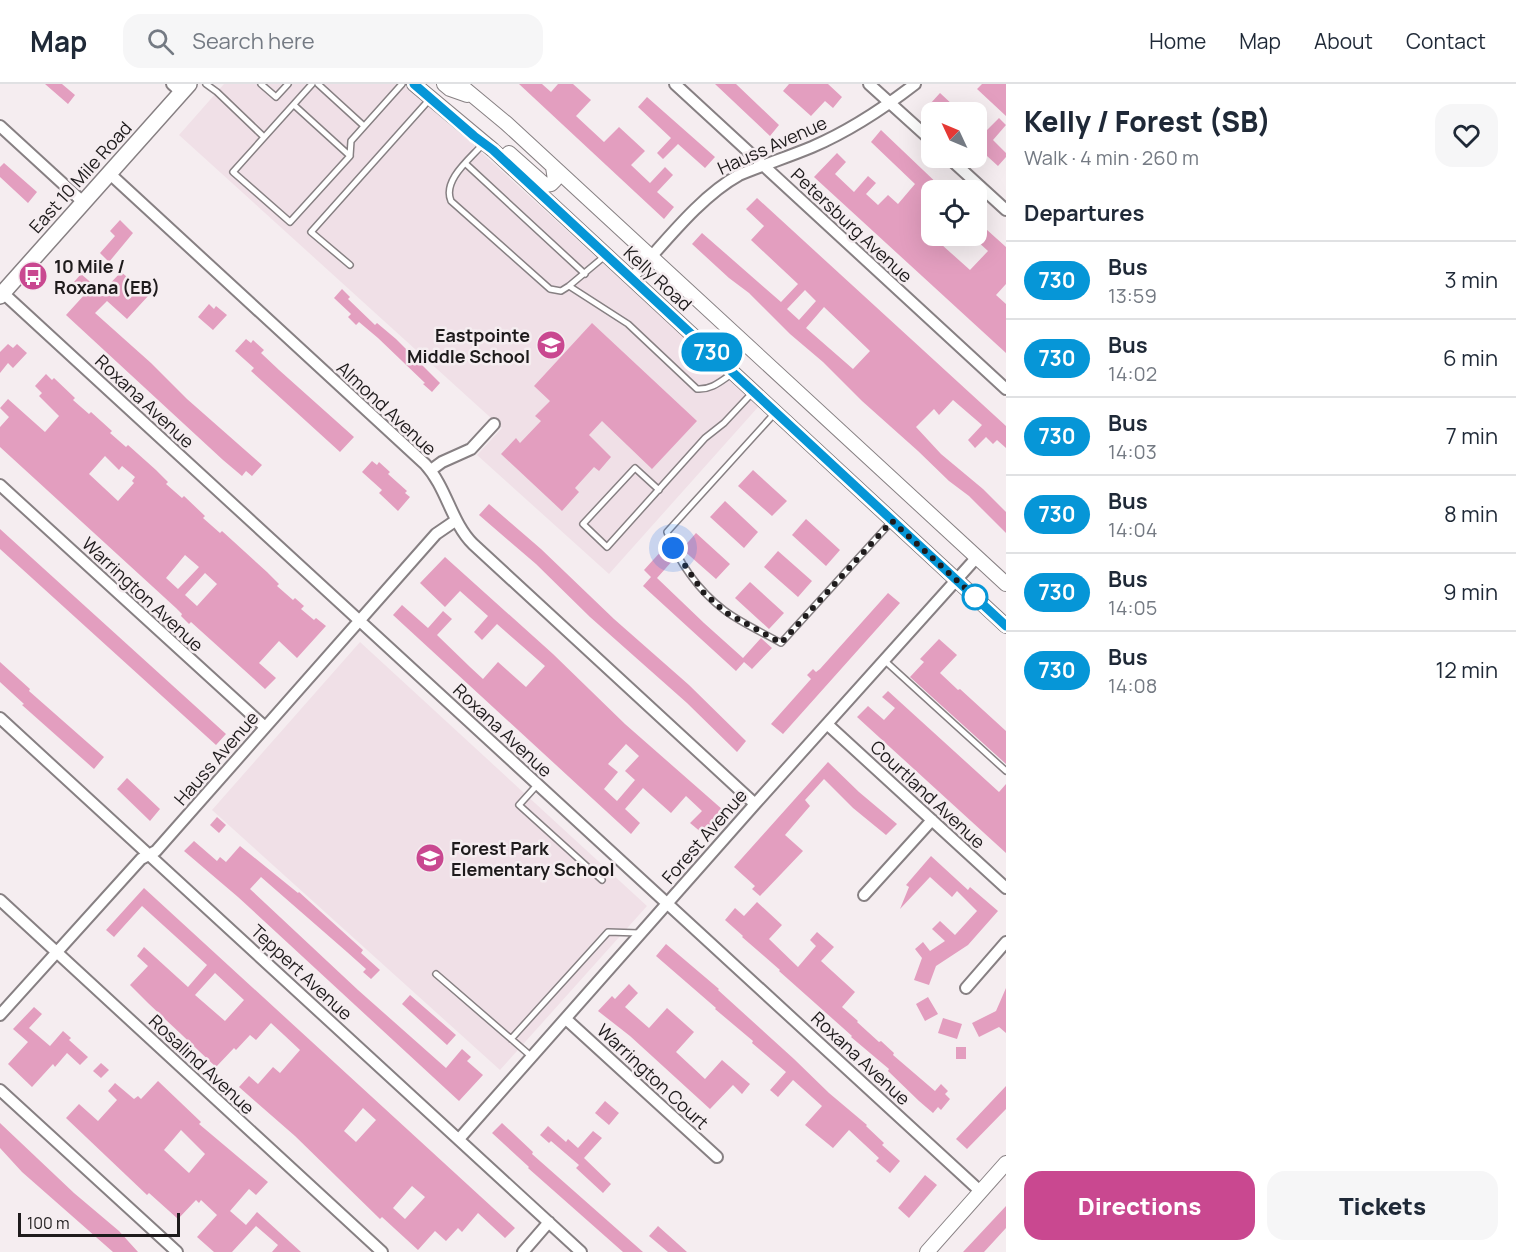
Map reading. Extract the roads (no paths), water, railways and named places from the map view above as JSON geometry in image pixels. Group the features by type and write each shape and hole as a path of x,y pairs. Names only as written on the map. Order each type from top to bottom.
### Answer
{"main road":[{"name":"East 10 Mile Road","path":"2,294 84,203 181,87"}],"street":[{"name":"Kelly Road","path":"414,84 488,147 632,278 1006,626"},
{"path":"444,84 450,89 480,100"},
{"name":"Petersburg Avenue","path":"675,84 1006,389"},
{"path":"869,84 921,131"},
{"name":"Hauss Avenue","path":"632,278 717,188 739,175 814,146 868,117 915,84"},
{"name":"Kelly Road","path":"463,85 1006,584"},
{"path":"0,126 84,203"},
{"path":"488,147 508,152 544,184 551,184 555,180 553,167"},
{"path":"961,168 1006,210"},
{"name":"Almond Avenue","path":"109,173 431,470 462,533 755,804"},
{"name":"Roxana Avenue","path":"2,294 980,1191"},
{"path":"431,470 471,448 494,424"},
{"name":"Warrington Avenue","path":"0,485 265,727"},
{"name":"Hauss Avenue","path":"0,1014 141,859 159,847 440,530 456,521"},
{"name":"Forest Avenue","path":"459,1138 977,557"},
{"name":"Teppert Avenue","path":"0,718 581,1252"},
{"name":"Courtland Avenue","path":"827,724 1006,888"},
{"path":"864,895 932,820"},
{"name":"Rosalind Avenue","path":"0,900 382,1252"},
{"path":"966,988 1006,942"},
{"name":"Warrington Court","path":"566,1019 717,1157"},
{"path":"0,1090 177,1252"},
{"path":"929,1251 1006,1163"},
{"path":"522,1252 549,1222"}],"lane":[{"path":"206,84 218,92 264,137"},
{"path":"261,84 276,97 288,84"},
{"path":"312,84 233,172 290,222 350,156 351,141 402,84"},
{"path":"318,84 364,126"},
{"path":"350,265 311,231 430,98"},
{"path":"294,105 350,156"},
{"path":"488,147 466,164 452,180 449,187 451,201 550,290 561,291 606,255"},
{"path":"466,164 585,274"},
{"path":"569,286 628,324 697,388 712,387 734,372"},
{"path":"659,490 635,468 583,524 607,547 659,490 705,438 724,423 754,391"},
{"path":"776,412 667,532 673,548 703,592 725,612 781,643 892,521"},
{"path":"884,660 1006,771"},
{"path":"538,784 519,805 602,880"},
{"path":"511,1039 608,932 641,933"},
{"path":"436,974 532,1057"}],"place":[{"name":"10 Mile / Roxana (EB)","path":"33,276"},
{"name":"Eastpointe Middle School","path":"551,345"},
{"name":"Forest Park Elementary School","path":"430,858"}]}
